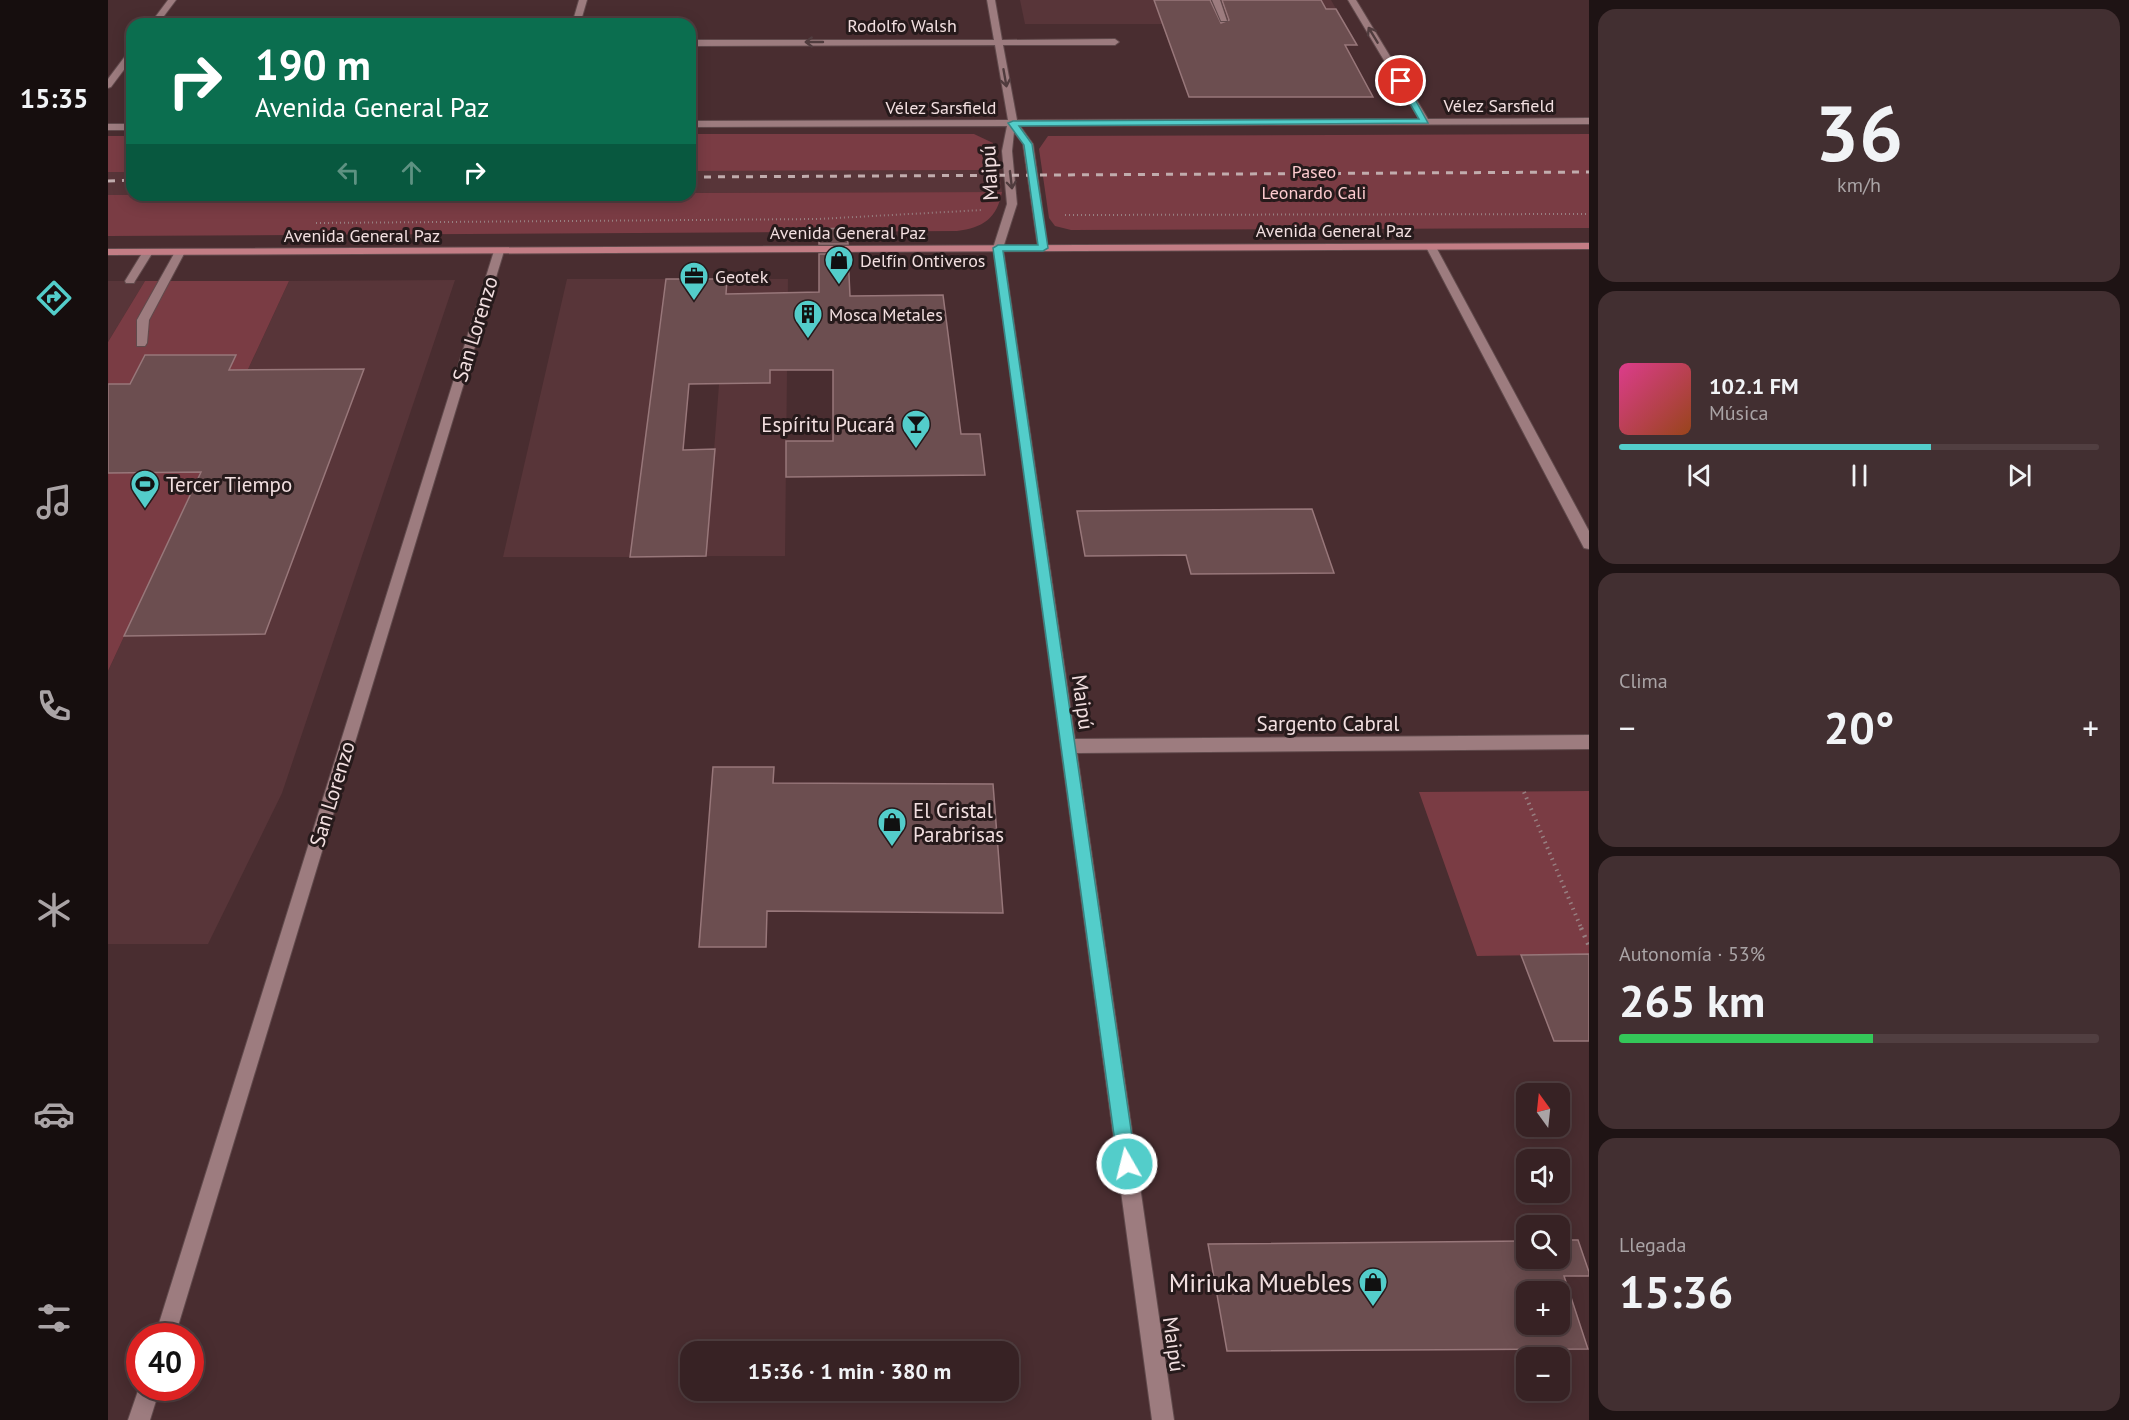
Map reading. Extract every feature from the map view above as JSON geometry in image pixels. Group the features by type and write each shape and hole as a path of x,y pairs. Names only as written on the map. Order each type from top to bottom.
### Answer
{"main road":[{"name":"Avenida General Paz","path":"108,252 1589,246"}],"street":[{"path":"158,18 172,0"},
{"path":"578,18 583,0"},
{"path":"991,0 1013,123"},
{"path":"1216,0 1224,19"},
{"path":"1352,0 1425,122"},
{"name":"Rodolfo Walsh","path":"696,43 1115,42"},
{"path":"108,84 126,61"},
{"name":"Vélez Sarsfield","path":"696,124 1589,121"},
{"name":"Maipú","path":"1013,123 1007,145 1012,186 1011,210 998,248 1163,1420"},
{"name":"Maipú","path":"1013,123 1028,144 1043,248"},
{"path":"108,127 126,127"},
{"path":"1431,247 1589,544"},
{"name":"San Lorenzo","path":"169,1323 500,250"},
{"path":"130,281 148,252"},
{"path":"141,343 143,320 180,252"},
{"name":"Sargento Cabral","path":"1068,746 1589,742"},
{"path":"139,1420 145,1401"}],"path":[{"path":"309,224 818,219 1011,210"},
{"path":"1038,212 1124,217 1589,214"},
{"path":"1524,792 1589,946"}],"shaded area":[{"path":"1020,0 1331,0 1357,45 1346,45 1373,97 1189,97 1162,24 1025,24"},
{"path":"999,170 1002,192 696,193 696,171"},
{"path":"108,172 126,172 126,195 108,195"},
{"path":"567,279 666,279 630,557 503,557"},
{"path":"727,279 788,279 785,556 706,556"},
{"path":"455,280 282,793 208,944 108,944 108,671 289,281"},
{"path":"108,281 145,281 108,342"}],"green space":[{"path":"696,134 974,134 993,143 999,170 696,171"},
{"name":"Paseo Leonardo Cali","path":"1589,134 1589,228 1071,230 1055,226 1049,218 1039,149 1048,136"},
{"path":"108,136 126,136 126,172 108,172"},
{"path":"1002,192 997,209 987,220 966,230 957,231 108,236 108,195 126,195 126,201 696,201 696,193"},
{"name":"Tercer Tiempo","path":"145,281 289,281 108,671 108,342"},
{"path":"1589,791 1589,954 1477,956 1419,792"}],"building":[{"path":"1154,0 1210,0 1221,23 1229,20 1222,0 1321,0 1326,9 1336,9 1357,45 1345,45 1373,97 1189,97"},
{"path":"847,228 848,244 819,244 819,229"},
{"path":"819,254 848,254 850,296 943,295 961,434 980,434 985,475 786,477 786,441 833,441 833,370 770,370 770,383 689,384 683,450 715,449 706,556 630,557 666,279 727,279 726,294 819,292"},
{"path":"145,355 236,355 229,370 364,369 265,634 124,636 201,472 108,473 108,384 130,384"},
{"path":"1312,509 1334,573 1191,574 1186,555 1085,556 1077,511"},
{"name":"El Cristal Parabrisas","path":"713,767 774,767 773,783 993,784 1003,913 767,911 766,947 699,947"},
{"path":"1589,954 1589,1041 1554,1041 1521,955"},
{"name":"Miriuka Muebles","path":"1570,1240 1578,1240 1589,1276 1564,1276 1566,1281 1516,1281 1516,1335 1570,1335 1570,1294 1588,1349 1516,1347 1516,1349 1227,1351 1208,1244 1516,1241 1516,1269 1570,1269"}],"railway":[{"path":"696,177 1589,172"},
{"path":"108,181 126,180"}],"place":[{"name":"Delfín Ontiveros","path":"839,286"},
{"name":"Geotek","path":"694,302"},
{"name":"Mosca Metales","path":"808,340"},
{"name":"Espíritu Pucará","path":"916,450"},
{"name":"Tercer Tiempo","path":"145,510"},
{"name":"El Cristal Parabrisas","path":"892,848"},
{"name":"Miriuka Muebles","path":"1373,1308"}],"route":[{"path":"1127,1164 998,248 1043,248 1028,144 1013,123 1425,122 1401,81"}]}
